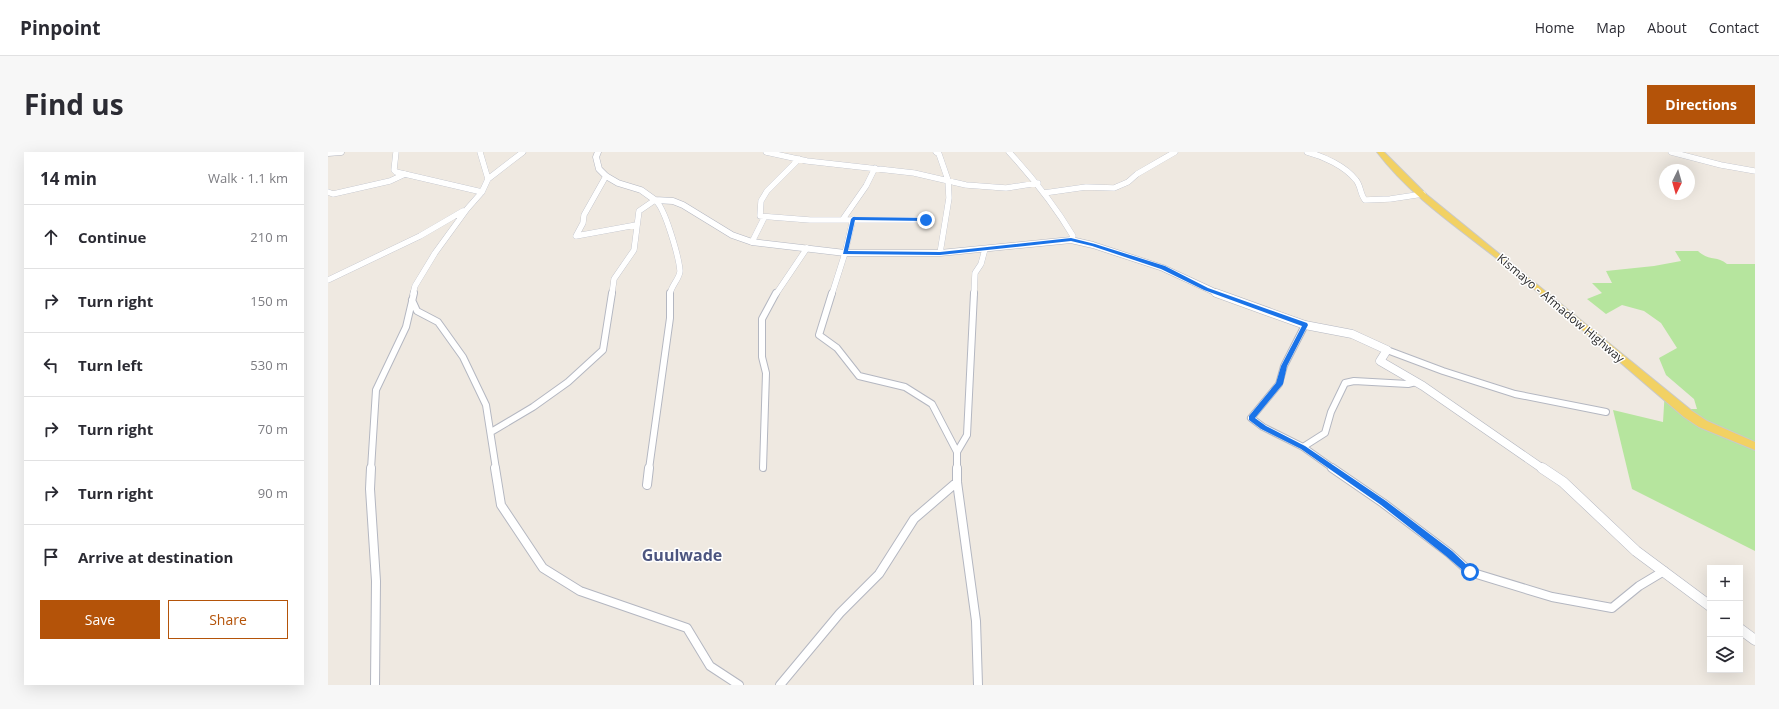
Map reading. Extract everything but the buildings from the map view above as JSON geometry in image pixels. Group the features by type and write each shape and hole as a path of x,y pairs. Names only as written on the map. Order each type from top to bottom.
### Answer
{"main road":[{"name":"Kismayo - Afmadow Highway","path":"1380,152 1397,173 1688,414 1704,424 1755,446"}],"street":[{"path":"328,154 342,152"},
{"path":"396,152 394,170 482,192"},
{"path":"480,152 488,179"},
{"path":"376,685 376,581 370,488 375,396 406,327 415,286 435,253 467,209 482,192 488,179 523,152"},
{"path":"598,152 596,157 599,169 606,176 618,183 641,190 659,203 667,219 680,272 670,291 670,318 647,485"},
{"path":"766,152 799,159 914,173 966,185 1006,188 1038,183"},
{"path":"936,152 939,154 948,180 949,198 940,253"},
{"path":"1009,152 1038,183 1073,236 1071,240"},
{"path":"1044,193 1086,188 1114,188 1128,182 1137,174 1175,152"},
{"path":"1307,152 1347,171 1356,180 1365,200 1406,197 1423,194"},
{"path":"1671,152 1721,165 1755,171"},
{"path":"799,159 767,190 761,201 760,216 764,218 810,220 926,220"},
{"path":"843,219 866,186 875,168"},
{"path":"328,192 333,194 390,181 406,174"},
{"path":"606,176 584,215 583,223 576,236 636,225"},
{"path":"491,432 533,407 568,382 603,350 614,279 634,250 639,211 655,200 673,201 683,205 732,236 752,242 844,253 940,253 1071,240 1093,245 1163,268 1206,289 1305,325 1352,334 1387,350 1443,371 1515,394 1606,412"},
{"path":"328,280 420,236 467,209"},
{"path":"752,242 764,218"},
{"path":"853,219 819,335 837,348 859,376 905,387 932,404 957,452 957,482 976,621 978,685"},
{"path":"763,468 766,373 762,357 762,319 774,296 807,248"},
{"path":"957,452 967,435 969,379 972,359 975,273 981,264 985,249"},
{"path":"412,300 417,311 438,322 463,357 486,405 501,505 543,568 580,591 687,628 710,666 739,685"},
{"path":"1305,325 1284,366 1279,384 1251,418 1263,427 1303,447 1383,503 1449,553 1470,572 1552,597 1612,608 1639,586 1664,571"},
{"path":"1387,350 1380,362 1416,382 1563,482 1636,550 1707,604"},
{"path":"1303,447 1324,433 1328,426 1331,412 1345,383 1354,381 1408,384 1416,382"},
{"path":"780,685 840,613 880,574 914,518 957,482"},
{"path":"1743,631 1755,640"}],"green space":[{"path":"1675,251 1698,251 1706,256 1723,261 1727,264 1755,264 1755,551 1632,489 1613,410 1663,422 1665,389 1687,409 1697,409 1694,399 1666,375 1659,358 1677,348 1661,323 1644,311 1622,305 1606,314 1587,299 1602,293 1592,283 1612,283 1606,271 1654,266 1681,261"}],"district":[{"name":"Guulwade","path":"682,555"}],"route":[{"path":"926,220 853,219 844,253 940,253 1071,240 1093,245 1163,268 1206,289 1305,325 1284,366 1279,384 1251,418 1263,427 1303,447 1383,503 1449,553 1470,572"}]}
